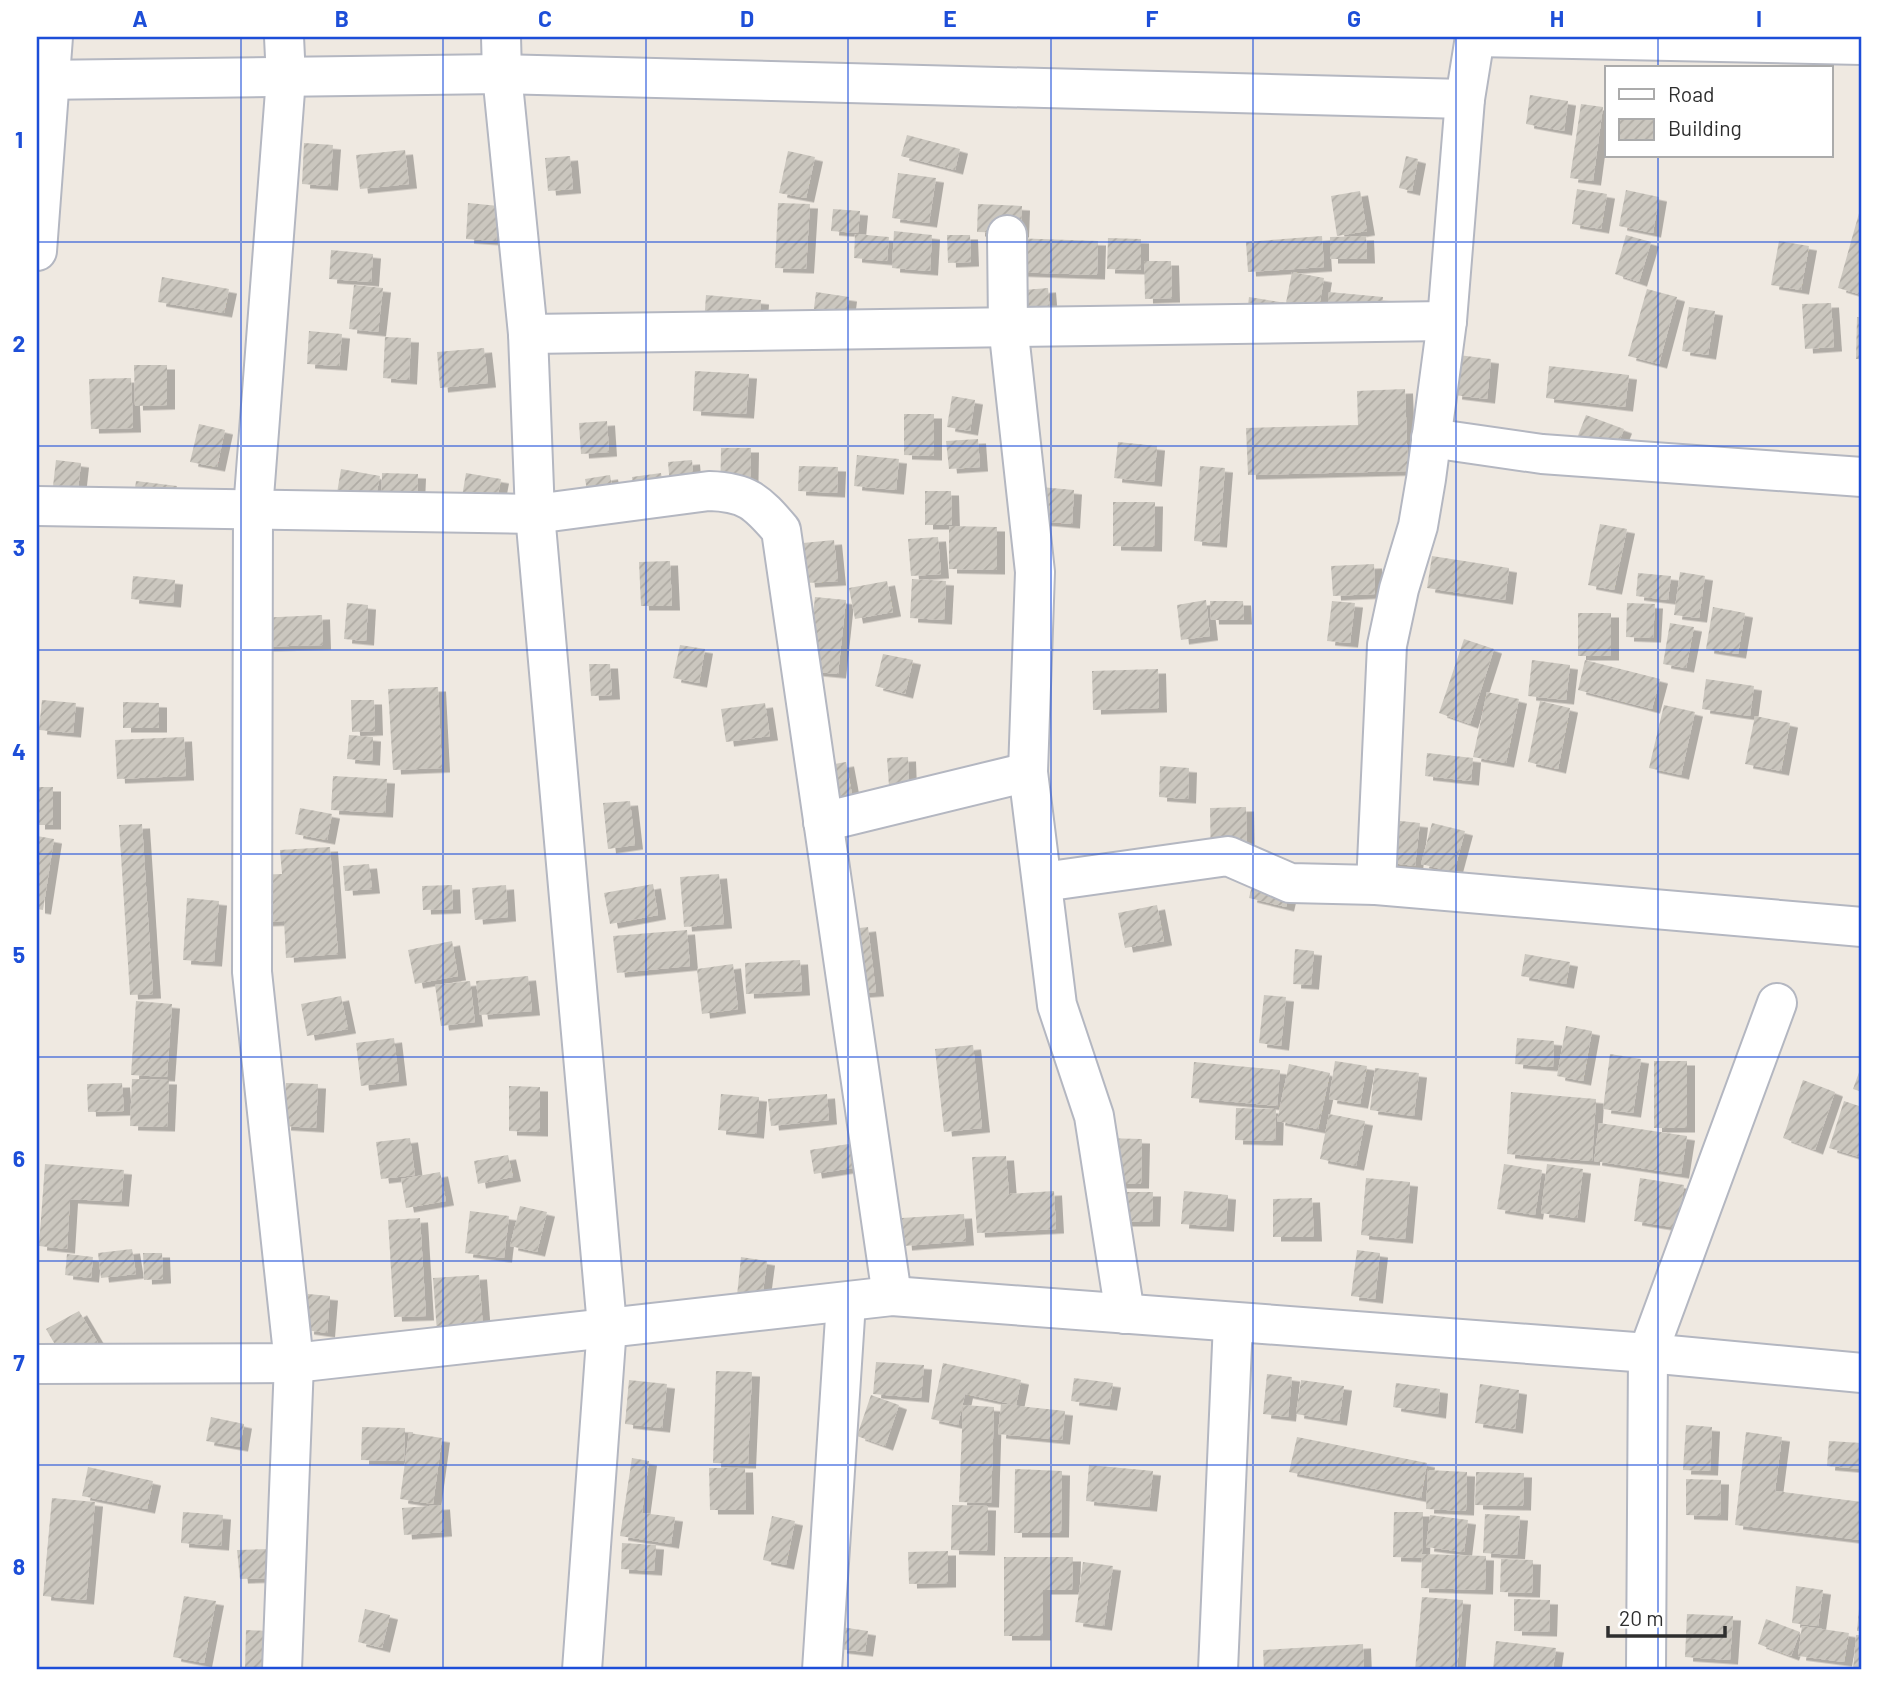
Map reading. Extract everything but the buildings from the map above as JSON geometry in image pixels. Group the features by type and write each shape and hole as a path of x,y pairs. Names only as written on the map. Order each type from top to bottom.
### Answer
{"street":[{"path":"37,251 44,81 53,37"},
{"path":"282,1670 293,1363 252,972 253,510 286,78 284,37"},
{"path":"1376,885 1387,645 1399,589 1418,526 1431,438 1447,321 1465,99 1475,37 1862,43"},
{"path":"44,81 286,78 502,55 1465,99"},
{"path":"502,55 528,334 535,514 607,1326 582,1670"},
{"path":"1007,235 1008,325 1035,572 1028,772 1056,1005 1094,1116 1125,1314"},
{"path":"528,334 1008,325 1447,321"},
{"path":"1431,438 1542,454 1862,477"},
{"path":"37,506 535,514 709,491 737,492 761,506 782,530 892,1296"},
{"path":"823,822 1028,772"},
{"path":"1043,882 1228,856 1290,883 1376,885 1862,926"},
{"path":"1646,1670 1648,1353 1777,1003"},
{"path":"37,1364 293,1363 892,1296 1648,1353 1862,1373"},
{"path":"822,1670 846,1302"},
{"path":"1218,1670 1233,1322"}]}
